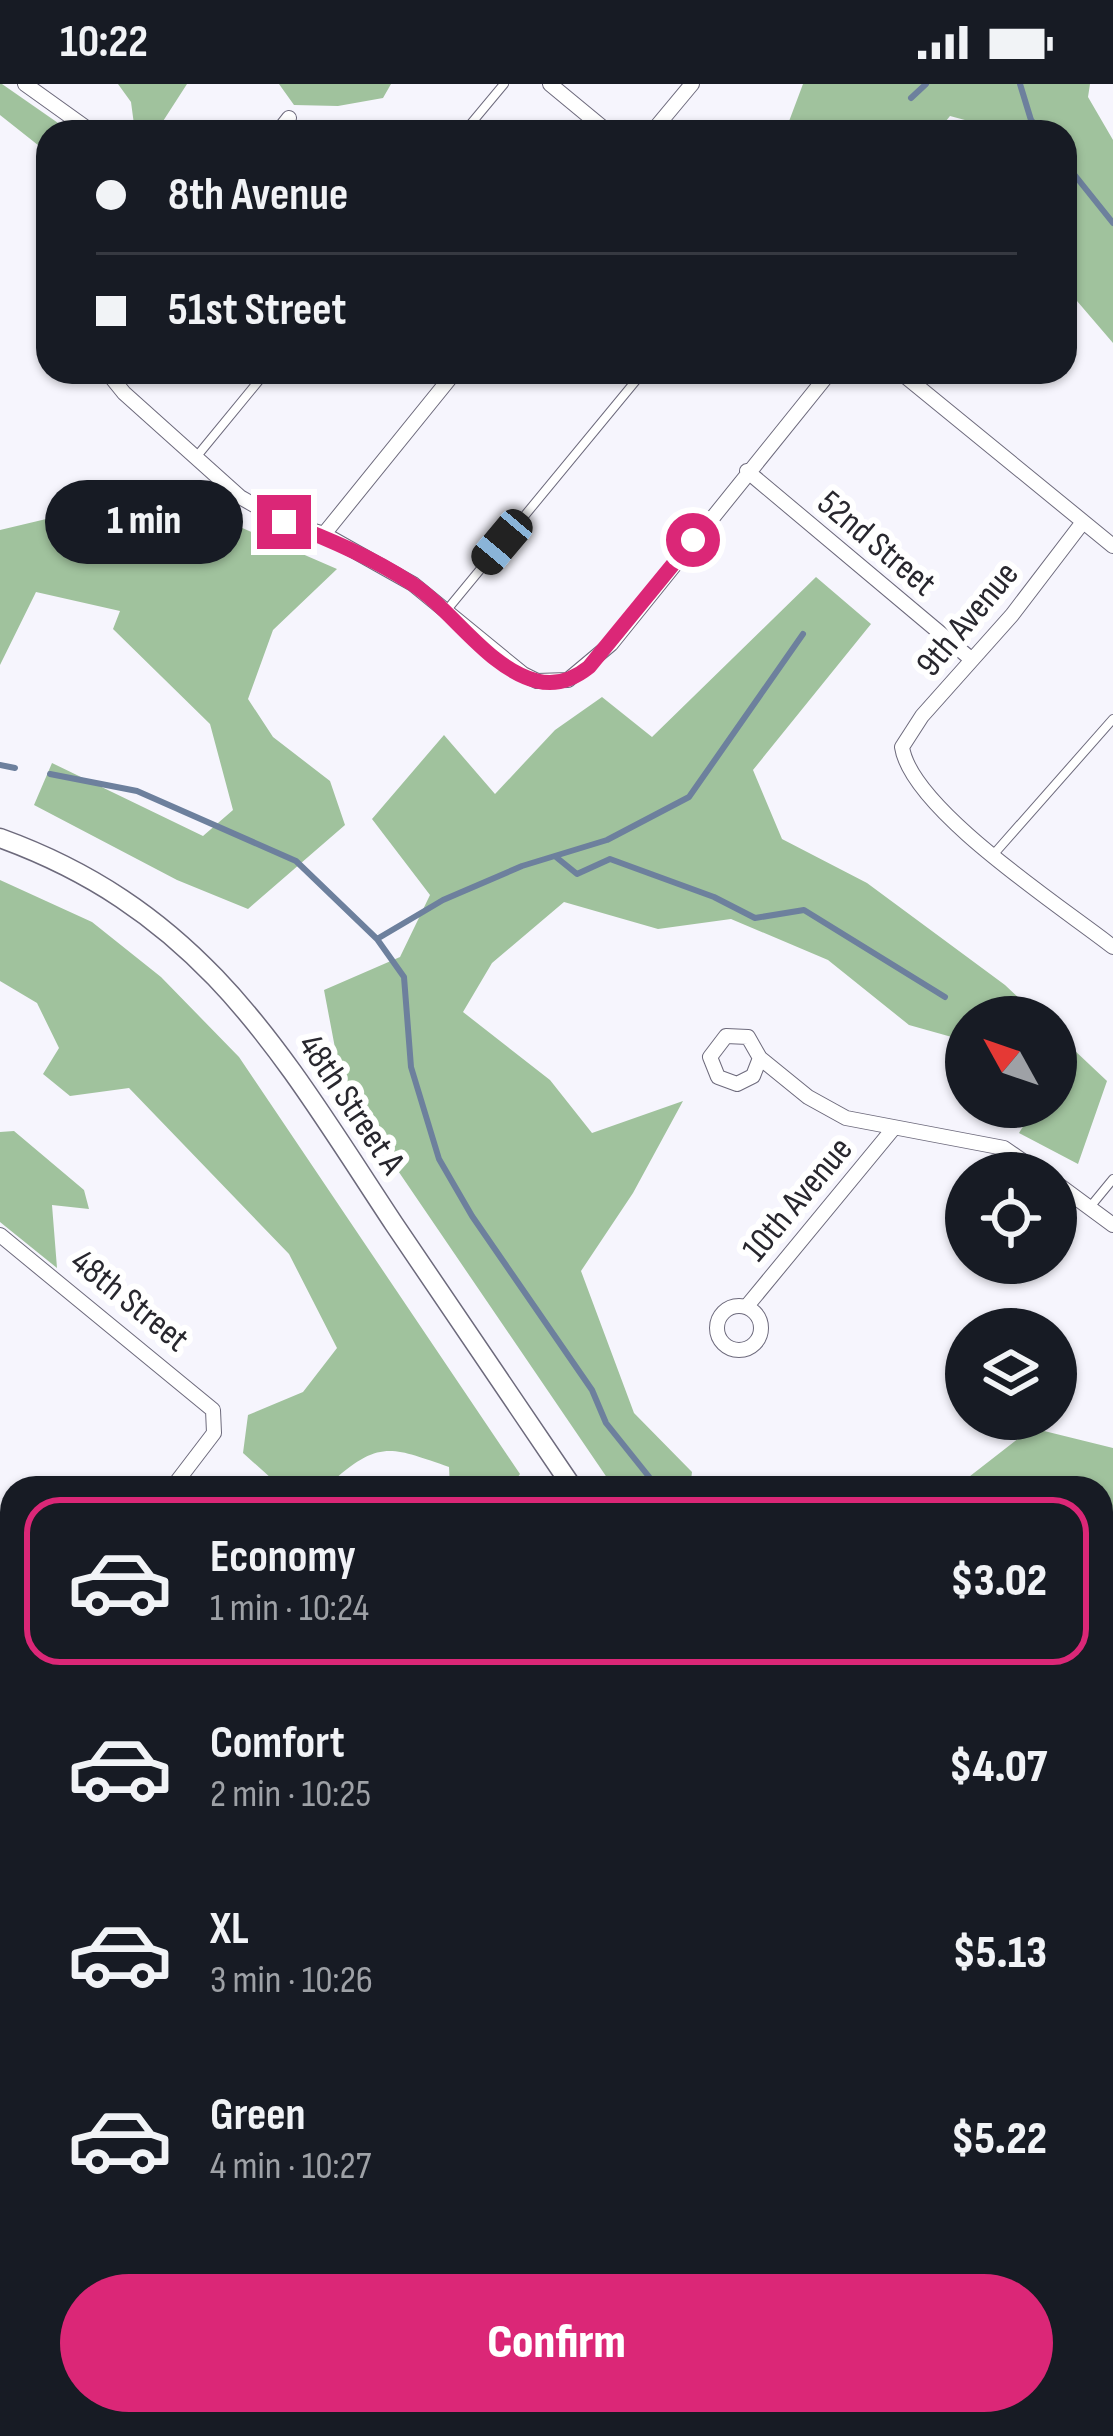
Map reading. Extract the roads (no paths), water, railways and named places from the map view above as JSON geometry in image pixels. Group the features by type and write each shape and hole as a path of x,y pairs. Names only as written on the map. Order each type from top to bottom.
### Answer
{"street":[{"path":"25,84 75,120"},
{"path":"550,84 594,120"},
{"path":"662,120 692,84"},
{"path":"120,384 241,496 284,522 324,534 413,584 510,666 537,681 554,682 579,675 611,644 820,384"},
{"path":"324,534 445,384"},
{"path":"914,384 1113,546"},
{"name":"52nd Street","path":"747,471 971,659"},
{"name":"9th Avenue","path":"993,855 924,794 903,756 909,733 1083,522"},
{"name":"48th Street A","path":"0,838 70,866 111,890 179,938 233,993 322,1115 565,1476"},
{"path":"993,855 1113,947"},
{"path":"760,1058 830,1110 893,1129 1010,1152"},
{"name":"10th Avenue","path":"747,1306 893,1129"},
{"path":"1077,1198 1113,1226"},
{"name":"48th Street","path":"0,1235 202,1399 215,1418 206,1447 182,1476"}],"lane":[{"path":"474,120 504,84"},
{"path":"196,457 256,384"},
{"path":"446,611 633,384"},
{"path":"993,855 1113,719"},
{"path":"1090,1207 1113,1179"}],"waterway":[{"path":"911,98 926,84"},
{"path":"1020,84 1031,120"},
{"path":"1077,178 1113,223"},
{"path":"377,939 443,900 522,866 607,840 689,797 803,634"},
{"path":"0,765 15,768"},
{"path":"50,774 137,791 296,861 377,939 404,977 411,1067 439,1159 472,1216 592,1390 606,1423 648,1476"},
{"path":"556,857 577,874 610,859 714,897 755,918 804,910 945,997"}]}
